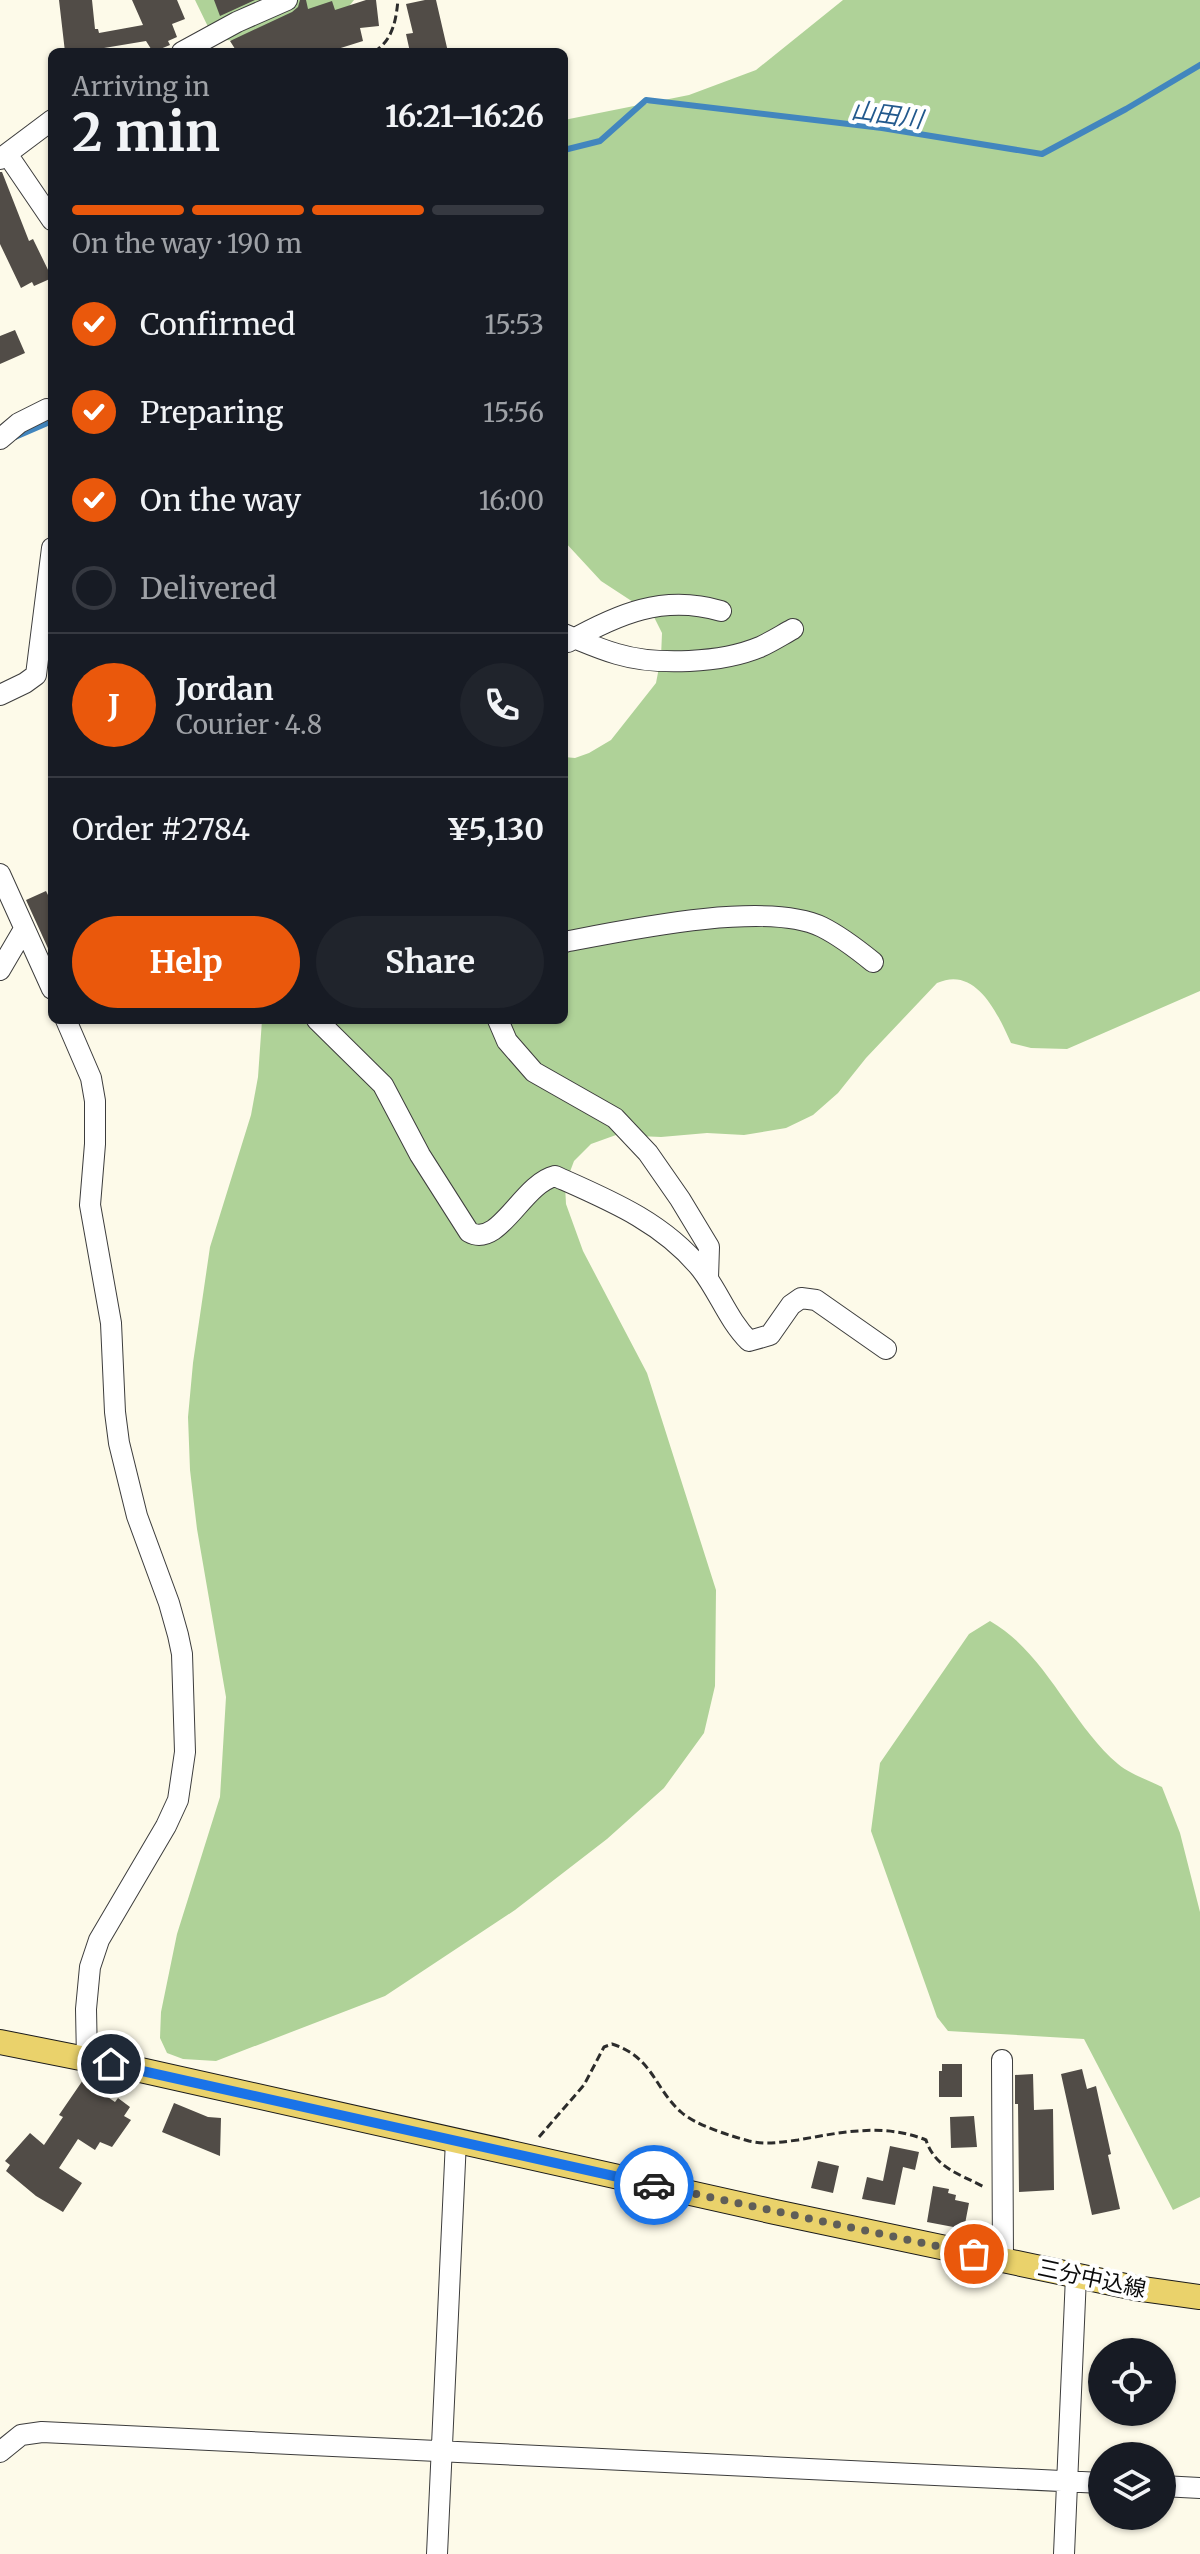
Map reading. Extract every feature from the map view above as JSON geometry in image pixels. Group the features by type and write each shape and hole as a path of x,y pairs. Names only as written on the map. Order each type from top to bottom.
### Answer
{"main road":[{"name":"三分中込線","path":"0,2042 1076,2276 1200,2297"}],"street":[{"path":"189,48 287,0"},
{"path":"48,123 3,156 48,215"},
{"path":"0,439 19,423 47,409"},
{"path":"0,695 36,675 48,586"},
{"path":"568,639 637,610 697,604 721,611"},
{"path":"568,639 619,655 690,661 759,647 793,629"},
{"path":"0,874 48,980"},
{"path":"568,941 745,915 784,918 820,926 873,962"},
{"path":"0,970 24,929"},
{"path":"68,1024 91,1078 95,1101 90,1205 111,1323 119,1443 137,1516 178,1635 182,1654 185,1752 178,1800 99,1940 90,1967 86,2009 87,2059"},
{"path":"321,1024 383,1085 420,1155 469,1232 477,1236 489,1235 522,1199 545,1179 555,1176 642,1218 672,1238 708,1278 735,1327 749,1341 770,1335 791,1305 801,1298 816,1300 886,1349"},
{"path":"500,1024 507,1041 534,1072 615,1118 648,1153 709,1247 708,1278"},
{"path":"1002,2060 1003,2260"},
{"path":"437,2554 456,2140"},
{"path":"1064,2554 1076,2276"},
{"path":"0,2452 21,2435 42,2432 1088,2482"},
{"path":"1176,2487 1200,2488"}],"path":[{"path":"381,48 396,26 398,0"},
{"path":"525,2156 584,2085 604,2047 612,2044 631,2051 654,2075 682,2114 711,2127 751,2141 775,2144 869,2129 892,2130 926,2140 931,2155 941,2166 1004,2198"}],"green space":[{"path":"195,0 354,0 332,28 288,45 214,39"},
{"path":"843,0 1200,0 1200,991 1067,1049 1031,1048 1011,1043 992,1007 974,986 951,979 937,983 866,1058 838,1093 813,1115 786,1128 744,1135 616,1135 591,1144 574,1161 565,1185 566,1204 583,1251 647,1373 716,1590 715,1686 704,1733 664,1788 607,1839 515,1910 385,1996 216,2061 183,2059 167,2053 160,2038 161,2012 177,1934 220,1797 226,1697 197,1529 188,1417 210,1247 251,1115 258,1077 262,1024 568,1024 568,757 589,753 611,740 656,683 662,633 653,615 601,581 568,545 568,119 689,95 756,70"},
{"path":"990,1621 1027,1651 1086,1729 1118,1764 1162,1787 1180,1833 1200,1912 1200,2197 1173,2210 1084,2039 948,2031 937,2017 871,1831 880,1763 969,1634"}],"building":[{"path":"59,0 92,0 95,29 99,33 143,25 132,0 177,0 185,19 172,24 177,37 163,48 150,48 146,41 104,48 65,48"},
{"path":"214,0 255,0 220,16"},
{"path":"300,0 306,0 308,9 332,1 335,10 376,0 379,26 360,28 363,41 341,48 234,48 230,41 298,7"},
{"path":"436,0 447,48 409,48 406,34 413,33 406,4"},
{"path":"2,172 29,241 33,239 48,270 48,280 34,286 32,282 21,288 0,244"},
{"path":"15,330 25,353 0,364 0,336"},
{"path":"46,891 48,895 48,948 26,900"},
{"path":"942,2064 962,2064 962,2097 939,2097"},
{"path":"1082,2069 1087,2089 1096,2086 1120,2209 1092,2215 1061,2074"},
{"path":"1033,2074 1034,2110 1053,2109 1054,2190 1019,2192 1015,2075"},
{"path":"83,2080 115,2102 118,2098 130,2107 124,2116 131,2120 112,2147 100,2142 95,2150 78,2139 59,2168 82,2183 63,2212 36,2196 6,2171 10,2165 5,2161 30,2133 44,2145 63,2117 59,2115"},
{"path":"174,2103 208,2117 221,2118 220,2156 162,2132"},
{"path":"974,2116 977,2147 951,2148 950,2117"},
{"path":"890,2146 919,2152 915,2170 903,2167 895,2205 862,2199 867,2177 883,2181"},
{"path":"818,2161 839,2166 833,2193 811,2188"},
{"path":"933,2186 949,2189 948,2193 956,2195 955,2200 969,2203 964,2229 927,2222"}],"waterway":[{"name":"山田川","path":"568,149 600,141 646,100 882,128 1042,154 1200,65"},
{"name":"山田川","path":"15,437 48,423"}],"way so far":[{"path":"654,2185 974,2254"}],"route":[{"path":"111,2064 654,2185"}]}
